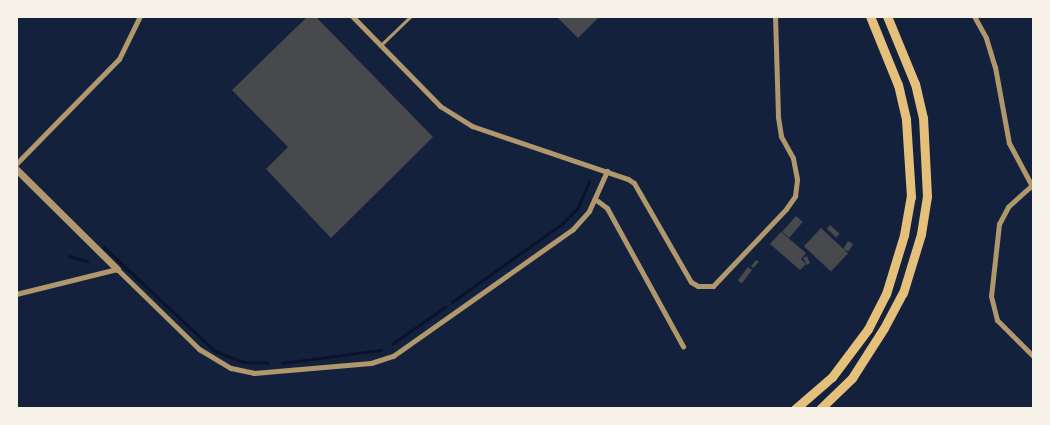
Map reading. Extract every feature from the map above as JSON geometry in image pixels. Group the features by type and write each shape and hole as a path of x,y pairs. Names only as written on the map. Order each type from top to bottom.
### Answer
{"main road":[{"path":"795,409 832,377 868,329 886,294 904,235 911,197 906,119 898,85 870,16"},
{"path":"820,409 852,378 884,328 903,293 921,234 927,196 923,118 915,84 887,16"}],"street":[{"path":"16,164 119,59 140,16"},
{"path":"352,16 440,106 472,126 607,171 634,183 691,282 698,286 713,286 719,283 794,196 797,179 793,158 782,136 778,116 775,16"},
{"path":"974,16 986,38 1009,143 1033,187 1008,207 999,224 991,296 996,320 1034,357"},
{"path":"16,169 198,349 231,368 254,373 371,363 393,356 573,229 595,200 607,171"},
{"path":"595,200 607,208 683,346"},
{"path":"16,294 117,269"}],"lane":[{"path":"381,45 411,16"}],"building":[{"path":"308,16 315,16 433,137 331,238 266,169 288,147 232,90"},
{"path":"556,16 600,16 578,38"},
{"path":"796,216 803,222 789,238 782,232"},
{"path":"830,225 840,234 836,237 827,229"},
{"path":"821,228 848,253 831,272 804,246"},
{"path":"781,232 806,253 801,259 806,264 800,270 770,244"},
{"path":"848,241 853,244 849,252 843,249"},
{"path":"807,256 810,263 807,265 803,258"},
{"path":"756,260 759,262 753,268 751,266"},
{"path":"748,267 752,270 742,284 738,281"}],"waterway":[{"path":"452,302 563,223 577,209 589,182"},
{"path":"104,247 215,351 244,362 268,363"},
{"path":"69,256 87,261"},
{"path":"392,344 445,307"},
{"path":"282,363 381,350"}]}
